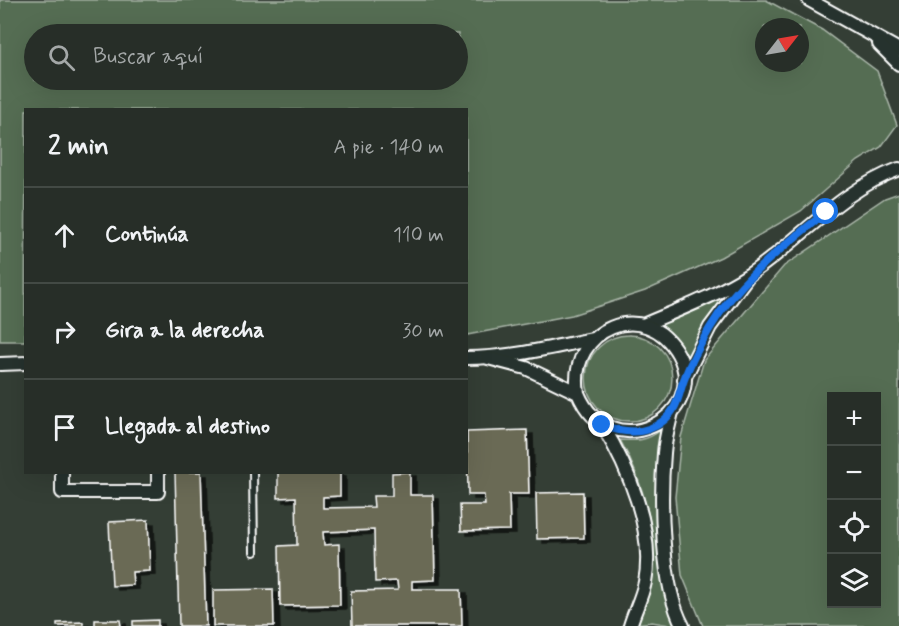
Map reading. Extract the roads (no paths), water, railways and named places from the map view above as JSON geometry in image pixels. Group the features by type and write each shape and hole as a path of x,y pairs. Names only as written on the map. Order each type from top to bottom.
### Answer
{"street":[{"path":"809,0 899,50"},
{"path":"868,32 899,64"},
{"path":"643,325 681,309 750,274 826,212 894,171 899,159"},
{"path":"683,626 676,614 663,538 664,452 673,411 684,379 711,327 750,274"},
{"path":"630,626 645,582 645,543 640,507 622,457 602,425 583,406 575,379 577,364 583,350 592,339 607,328 625,324 643,325 664,336 679,356 684,379"},
{"path":"468,358 488,358 592,339"},
{"path":"488,358 526,368 578,393"},
{"path":"0,363 24,363"},
{"path":"602,425 617,431 640,431 662,422 673,411"},
{"path":"62,474 62,492 158,492 158,474"}],"lane":[{"path":"253,474 254,552"}]}
